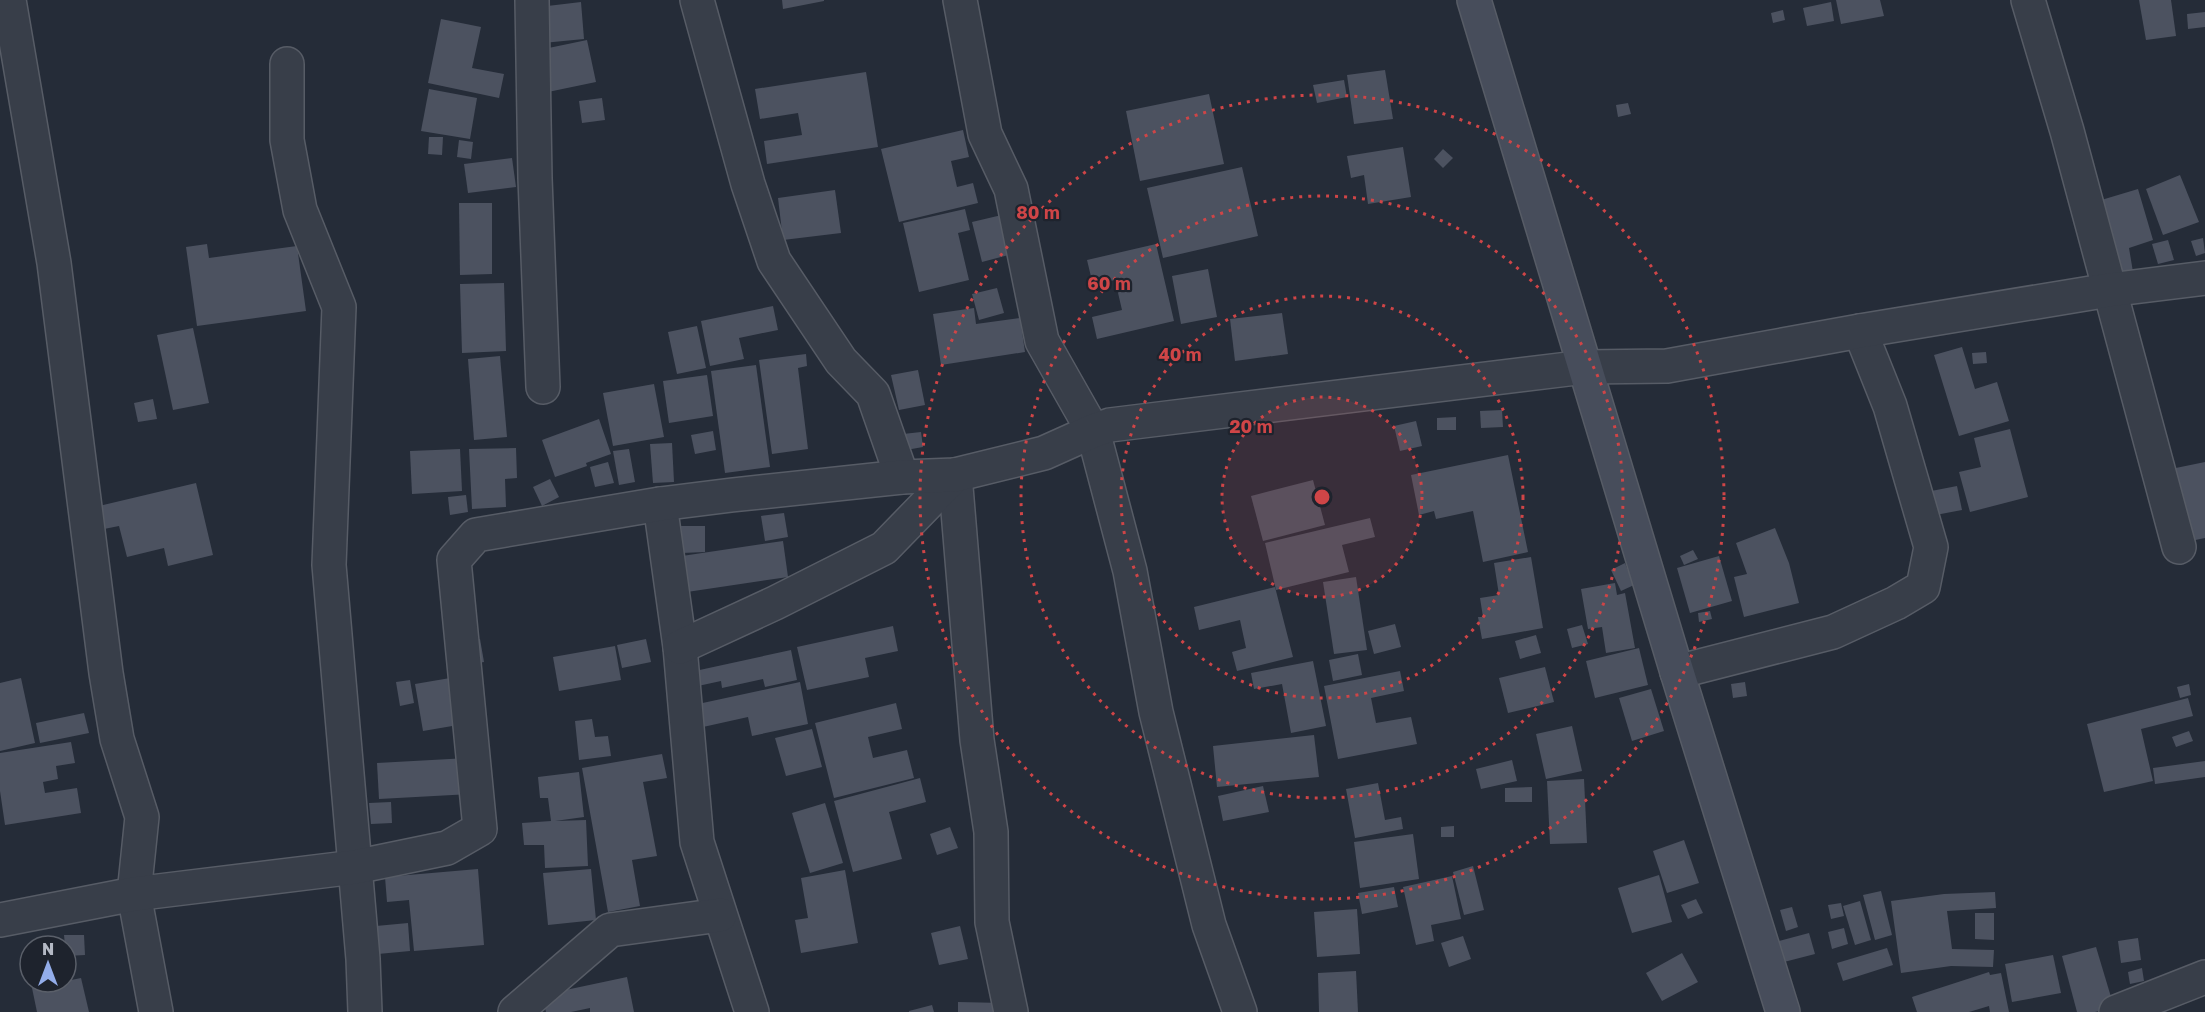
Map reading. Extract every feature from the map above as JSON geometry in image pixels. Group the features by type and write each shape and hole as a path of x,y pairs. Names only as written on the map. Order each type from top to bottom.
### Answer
{"street":[{"path":"9,0 54,263 106,673 117,740 142,817 134,894 156,1012"},
{"path":"532,0 535,178 543,387"},
{"path":"697,0 748,184 774,261 841,361 873,394 902,477"},
{"path":"960,0 985,134 1011,189 1042,341 1093,431 1130,571 1156,712 1209,925 1240,1012"},
{"path":"1474,0 1677,672 1783,1012"},
{"path":"2028,0 2067,131 2179,547"},
{"path":"287,64 287,140 300,210 339,307 329,565 363,959 365,1012"},
{"path":"0,920 134,894 355,867 447,848 480,829 454,560 476,535 660,504 902,477 955,475 1044,453 1110,425 1585,367 1667,366 2109,290 2205,278"},
{"path":"1677,672 1833,632 1896,603 1923,587 1931,547 1890,406 1860,331"},
{"path":"680,647 884,549 955,475"},
{"path":"955,475 977,740 991,832 992,922 1011,1012"},
{"path":"660,504 680,647 697,842 752,1012"},
{"path":"515,1012 610,930 720,915"},
{"path":"2127,1010 2205,977"}],"building":[{"path":"782,0 824,0 824,1 783,9"},
{"path":"1836,0 1880,0 1884,16 1841,24"},
{"path":"2139,0 2171,0 2176,36 2146,40"},
{"path":"581,2 584,39 543,43 539,7"},
{"path":"1831,2 1834,21 1807,26 1803,8"},
{"path":"1783,10 1785,20 1773,23 1771,13"},
{"path":"2205,12 2205,27 2188,29 2187,14"},
{"path":"441,19 481,27 472,68 504,74 499,98 428,83"},
{"path":"587,40 596,82 548,92 539,50"},
{"path":"1385,70 1393,119 1354,124 1347,75"},
{"path":"866,72 878,147 767,164 764,141 802,135 798,113 760,119 755,89"},
{"path":"1344,80 1347,97 1317,103 1313,85"},
{"path":"429,89 477,98 470,139 421,131"},
{"path":"1209,94 1224,164 1140,181 1126,111"},
{"path":"602,98 605,120 582,123 579,101"},
{"path":"1628,103 1631,114 1618,117 1616,105"},
{"path":"963,130 969,157 951,161 957,187 973,183 978,203 899,222 881,149"},
{"path":"429,137 443,137 442,155 428,154"},
{"path":"459,140 473,142 471,159 457,157"},
{"path":"1403,147 1411,197 1368,204 1364,175 1351,178 1347,156"},
{"path":"1443,149 1453,158 1443,168 1434,159"},
{"path":"512,158 516,187 468,193 464,164"},
{"path":"1242,167 1258,236 1163,258 1147,188"},
{"path":"2180,175 2199,222 2163,235 2146,189"},
{"path":"2138,189 2153,240 2129,248 2133,272 2109,276 2088,204"},
{"path":"835,190 841,233 783,240 778,198"},
{"path":"459,203 492,203 492,274 460,275"},
{"path":"965,209 970,230 958,233 969,280 919,292 903,223"},
{"path":"1006,214 1016,253 982,262 972,222"},
{"path":"2203,238 2205,253 2196,256 2191,241"},
{"path":"2168,240 2174,260 2158,264 2152,244"},
{"path":"207,244 209,258 297,246 306,311 197,326 186,247"},
{"path":"1156,244 1174,321 1097,339 1092,317 1122,310 1115,280 1093,285 1087,260"},
{"path":"1208,269 1217,317 1181,324 1172,276"},
{"path":"504,283 506,351 462,353 460,284"},
{"path":"997,288 1004,313 979,320 972,294"},
{"path":"773,306 778,330 739,338 744,359 710,366 701,321"},
{"path":"974,308 976,324 1020,318 1025,352 941,365 933,314"},
{"path":"1282,313 1288,354 1235,361 1230,319"},
{"path":"697,326 706,368 677,374 668,332"},
{"path":"193,328 209,403 173,410 157,335"},
{"path":"1962,347 1975,389 1997,382 2009,421 1959,436 1934,355"},
{"path":"1986,352 1987,363 1973,364 1972,353"},
{"path":"806,354 807,366 798,368 808,449 772,454 759,360"},
{"path":"500,356 507,437 474,440 468,359"},
{"path":"756,365 770,467 725,473 711,371"},
{"path":"918,370 925,405 899,410 891,375"},
{"path":"707,375 713,416 669,423 663,381"},
{"path":"654,384 664,437 613,446 603,393"},
{"path":"153,399 157,419 138,422 134,403"},
{"path":"1502,410 1503,427 1481,428 1480,411"},
{"path":"1456,417 1456,430 1437,430 1437,418"},
{"path":"599,419 611,454 586,463 587,466 555,477 542,440"},
{"path":"1416,421 1422,446 1400,451 1394,426"},
{"path":"2010,429 2028,497 1970,512 1959,472 1981,467 1974,438"},
{"path":"713,431 716,450 695,454 691,435"},
{"path":"921,432 923,447 906,450 903,434"},
{"path":"672,443 674,482 653,483 650,444"},
{"path":"516,448 517,478 505,479 506,507 472,509 469,449"},
{"path":"460,449 462,491 412,494 410,451"},
{"path":"629,449 635,482 619,485 613,451"},
{"path":"1508,455 1528,552 1483,562 1473,511 1436,519 1434,511 1419,515 1411,475"},
{"path":"608,462 614,483 595,487 590,467"},
{"path":"2205,462 2205,538 2181,543 2166,470"},
{"path":"550,479 559,497 542,506 533,487"},
{"path":"1313,480 1325,525 1263,541 1251,496"},
{"path":"196,483 213,555 168,566 164,548 127,557 119,526 104,529 99,506"},
{"path":"1957,486 1962,510 1925,517 1921,493"},
{"path":"466,495 468,512 450,515 448,497"},
{"path":"784,513 788,537 765,541 761,516"},
{"path":"1370,518 1375,537 1342,545 1349,572 1276,590 1265,543"},
{"path":"681,526 705,526 705,552 682,553"},
{"path":"1775,528 1789,563 1799,603 1744,617 1734,577 1747,574 1736,543"},
{"path":"783,541 788,577 687,592 682,556"},
{"path":"1693,550 1698,559 1684,565 1680,556"},
{"path":"1719,556 1732,601 1690,613 1677,568"},
{"path":"1531,557 1543,628 1482,639 1478,617 1483,617 1480,598 1499,595 1494,563"},
{"path":"1625,563 1634,585 1621,591 1611,570"},
{"path":"1356,577 1367,650 1334,654 1323,582"},
{"path":"1615,583 1617,595 1625,593 1635,648 1606,653 1602,627 1588,629 1581,589"},
{"path":"1275,587 1293,657 1237,671 1232,652 1246,648 1240,620 1199,630 1194,607"},
{"path":"1710,611 1712,619 1699,622 1698,613"},
{"path":"1395,624 1401,647 1374,654 1368,631"},
{"path":"1582,625 1588,644 1572,648 1567,629"},
{"path":"893,626 898,651 865,658 869,677 807,690 797,647"},
{"path":"1536,635 1541,653 1520,659 1515,641"},
{"path":"480,639 484,662 468,665 464,642"},
{"path":"646,639 651,662 622,668 617,645"},
{"path":"615,646 621,680 559,691 553,657"},
{"path":"1639,648 1648,685 1595,698 1586,661"},
{"path":"791,650 797,680 765,687 763,679 722,688 721,681 698,686 695,671"},
{"path":"1358,654 1362,675 1333,681 1329,660"},
{"path":"1313,661 1326,726 1291,733 1282,684 1254,689 1251,673"},
{"path":"1545,667 1554,702 1508,713 1499,678"},
{"path":"1400,671 1404,691 1371,698 1376,723 1411,717 1417,744 1338,759 1324,686"},
{"path":"456,677 464,724 423,731 415,684"},
{"path":"21,678 35,743 0,751 0,683"},
{"path":"410,680 414,703 400,706 396,682"},
{"path":"800,682 808,724 752,736 748,717 703,727 698,704"},
{"path":"1745,682 1747,696 1733,698 1731,684"},
{"path":"2189,684 2191,695 2180,698 2177,687"},
{"path":"1651,689 1664,731 1632,741 1619,698"},
{"path":"2188,698 2193,716 2141,729 2153,781 2104,792 2087,724"},
{"path":"896,703 902,729 868,737 873,758 907,750 914,778 834,798 815,723"},
{"path":"84,713 89,733 40,743 36,723"},
{"path":"592,719 595,737 608,736 611,756 579,760 575,721"},
{"path":"1572,726 1582,771 1546,779 1536,734"},
{"path":"812,729 822,767 786,776 775,738"},
{"path":"2189,731 2193,741 2176,747 2172,737"},
{"path":"1314,735 1319,777 1217,787 1213,746"},
{"path":"71,742 75,763 56,766 58,779 43,782 45,793 77,788 81,813 5,825 0,791 0,753"},
{"path":"662,754 667,778 643,782 657,856 632,860 640,906 608,912 582,768"},
{"path":"468,758 471,794 379,799 377,763"},
{"path":"1512,760 1517,781 1481,789 1476,769"},
{"path":"2205,761 2205,777 2155,784 2153,768"},
{"path":"579,772 584,817 555,821 586,820 588,866 545,868 544,845 524,845 522,823 551,821 548,798 540,798 538,777"},
{"path":"920,778 926,802 889,812 902,859 853,872 834,801"},
{"path":"1584,779 1587,843 1550,844 1547,781"},
{"path":"1378,783 1385,820 1401,817 1403,829 1355,838 1346,789"},
{"path":"1263,786 1269,812 1223,821 1218,796"},
{"path":"1532,787 1532,802 1505,802 1505,788"},
{"path":"391,802 392,823 371,824 369,803"},
{"path":"825,803 843,863 810,873 792,813"},
{"path":"1454,826 1454,837 1441,837 1441,827"},
{"path":"950,827 958,848 937,855 930,834"},
{"path":"1413,834 1419,879 1360,888 1354,842"},
{"path":"1684,840 1699,883 1667,893 1653,851"},
{"path":"1473,866 1484,910 1464,915 1453,872"},
{"path":"478,869 484,945 414,951 409,900 387,902 385,877"},
{"path":"591,869 596,920 548,925 543,873"},
{"path":"845,870 858,943 801,953 795,920 808,918 801,878"},
{"path":"1659,875 1672,922 1632,933 1618,888"},
{"path":"1452,876 1461,919 1431,925 1434,941 1416,945 1403,887"},
{"path":"1394,887 1398,907 1362,914 1358,893"},
{"path":"1881,891 1892,935 1875,940 1863,895"},
{"path":"1995,892 1996,908 1947,911 1952,949 1994,950 1993,967 1951,966 1901,973 1891,901 1944,894"},
{"path":"1696,899 1703,913 1688,919 1681,905"},
{"path":"1860,901 1871,940 1855,945 1843,906"},
{"path":"1841,903 1844,916 1831,919 1828,905"},
{"path":"1792,907 1798,927 1786,931 1780,910"},
{"path":"1357,909 1360,954 1317,957 1314,912"},
{"path":"1975,913 1994,913 1994,940 1975,939"},
{"path":"408,923 410,951 378,954 376,926"},
{"path":"960,926 968,959 939,965 931,933"},
{"path":"1844,928 1848,944 1832,949 1828,932"},
{"path":"1809,933 1815,954 1784,962 1779,941"},
{"path":"78,935 84,935 85,955 78,955"},
{"path":"1463,936 1471,959 1449,967 1441,943"},
{"path":"2138,938 2141,960 2121,963 2118,941"},
{"path":"2096,947 2114,1007 2095,1012 2077,1012 2062,956"},
{"path":"1887,948 1893,965 1843,981 1837,963"},
{"path":"1682,953 1698,982 1662,1001 1646,973"},
{"path":"2053,955 2061,993 2012,1002 2005,964"},
{"path":"2142,968 2144,981 2130,984 2128,972"},
{"path":"1356,971 1358,1012 1319,1012 1318,973"},
{"path":"1989,972 1990,975 2001,973 2009,1012 1990,1012 1989,1006 1969,1012 1917,1012 1912,997"},
{"path":"627,977 634,1012 590,1012 590,1008 571,1012 546,1012 542,995"},
{"path":"81,978 89,1012 37,1012 33,994 78,994 78,979"},
{"path":"958,1002 1003,1003 1003,1012 958,1012"},
{"path":"932,1005 934,1012 909,1012 909,1011"}]}
